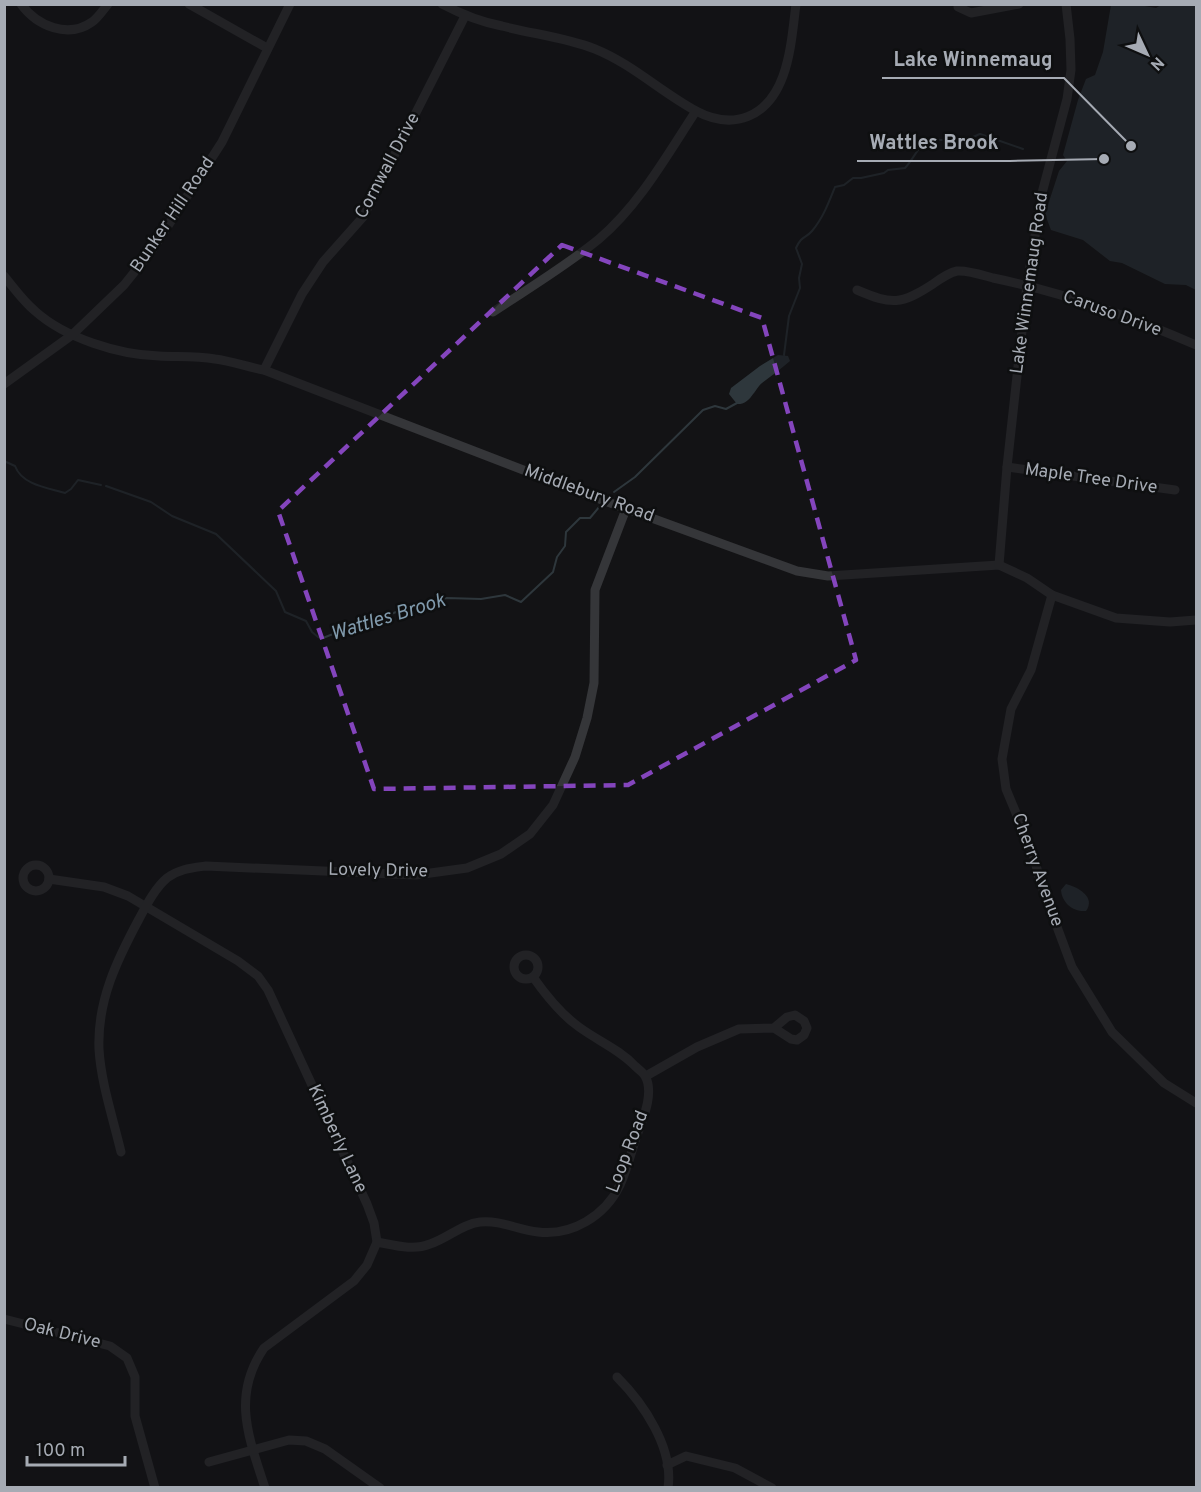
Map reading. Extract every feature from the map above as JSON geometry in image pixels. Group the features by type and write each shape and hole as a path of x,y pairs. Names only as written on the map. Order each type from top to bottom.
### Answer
{"street":[{"path":"21,4 38,23 57,29 76,29 92,22 108,4"},
{"path":"189,4 267,48"},
{"name":"Bunker Hill Road","path":"4,384 72,335 124,285 153,249 222,142 290,4"},
{"path":"442,4 465,16 594,49 631,68 696,111 718,120 733,121 749,117 767,103 783,76 793,32 796,4"},
{"path":"958,7 971,13 1019,4"},
{"name":"Lake Winnemaug Road","path":"999,565 1006,467 1027,285 1042,193 1071,70 1066,4"},
{"name":"Cornwall Drive","path":"264,370 302,294 323,262 363,218 465,16"},
{"path":"493,312 600,238 653,177 696,111"},
{"name":"Caruso Drive","path":"857,290 879,299 902,301 913,297 943,277 957,272 1027,285 1095,306 1197,345"},
{"name":"Middlebury Road","path":"4,276 22,299 37,313 72,335 107,347 135,353 215,359 264,370 797,571 828,576 999,565 1027,578 1052,595 1116,618 1170,622 1197,620"},
{"name":"Maple Tree Drive","path":"1006,467 1175,490"},
{"name":"Lovely Drive","path":"121,1152 103,1078 99,1049 100,1020 106,989 118,958 146,906 166,879 183,869 206,866 416,875 467,868 501,854 530,834 553,805 575,757 587,718 594,683 595,590 626,508"},
{"name":"Cherry Avenue","path":"1052,595 1031,670 1011,709 1002,759 1006,789 1033,855 1041,884 1072,967 1112,1032 1164,1083 1197,1103"},
{"name":"Kimberly Lane","path":"49,879 104,887 128,896 258,976 268,990 367,1204 374,1223 377,1242"},
{"path":"533,977 579,1027 626,1057 646,1076 697,1047 739,1029 774,1028"},
{"name":"Loop Road","path":"377,1242 414,1248 429,1245 468,1224 497,1222 537,1232 555,1232 573,1228 592,1219 607,1205 620,1186 642,1122 648,1094 646,1076"},
{"path":"266,1488 245,1417 247,1388 253,1364 264,1348 354,1281 368,1265 377,1242"},
{"name":"Oak Drive","path":"4,1319 110,1346 127,1358 135,1377 135,1416 155,1488"},
{"path":"617,1377 636,1396 652,1424 667,1465 670,1477 668,1488"},
{"path":"209,1462 289,1440 306,1441 325,1449 380,1488"},
{"path":"667,1465 686,1456 735,1468 772,1488"}],"highlighted area":[{"path":"562,245 762,318 856,660 628,785 374,789 278,511"}],"shaded area":[{"path":"1111,5 1139,5 1156,8 1161,5 1196,5 1196,290 1186,285 1165,284 1122,263 1110,261 1083,240 1051,230 1045,214 1059,171 1067,161 1063,155 1078,100 1086,79 1095,75 1103,52"},
{"path":"778,355 788,356 790,361 762,383 749,400 737,404 729,394 731,388"},
{"path":"1066,884 1080,890 1087,897 1089,906 1086,911 1077,910 1066,903 1061,890"}],"waterway":[{"name":"Wattles Brook","path":"784,355 789,316 800,288 799,278 802,264 796,248 819,221 835,187 844,185 853,178 905,168 921,146 932,140 962,142 980,134 1023,149"},
{"name":"Wattles Brook","path":"614,492 635,477 703,410 715,406 726,409 737,403"},
{"name":"Wattles Brook","path":"4,461 15,466 23,478 29,482 65,493 78,480 101,485"},
{"name":"Wattles Brook","path":"106,486 151,502 172,516 216,534 276,591 285,612 306,621 312,632 323,638 338,632 374,626 391,614 414,605 447,598 481,599 505,595 521,602 553,572 557,557 565,546 566,532 580,518 590,518 600,506"}],"place":[{"name":"Lake Winnemaug","path":"1131,146"},
{"name":"Wattles Brook","path":"1104,159"}]}
